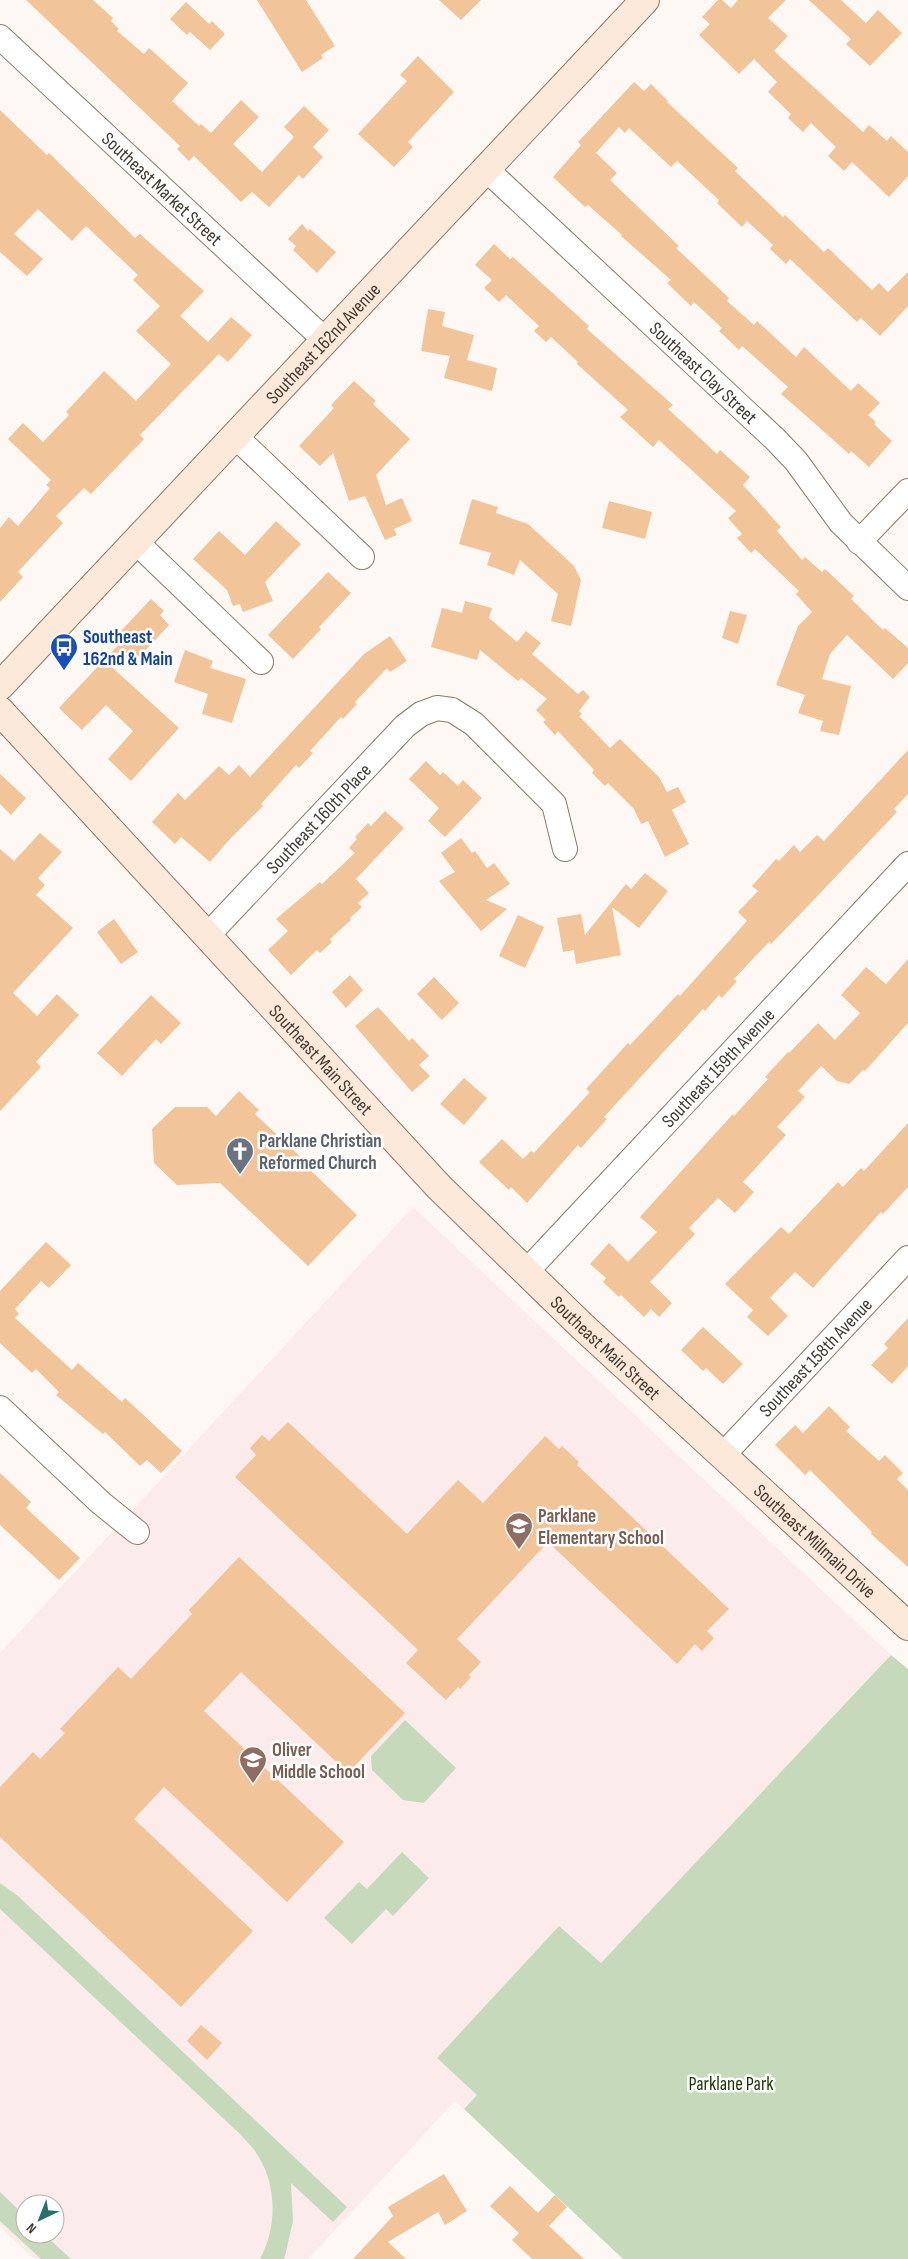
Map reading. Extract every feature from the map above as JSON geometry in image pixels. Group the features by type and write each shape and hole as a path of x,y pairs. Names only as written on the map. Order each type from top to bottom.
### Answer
{"street":[{"name":"Southeast 162nd Avenue","path":"0,686 326,341 644,0"},
{"name":"Southeast Market Street","path":"0,38 326,341"},
{"name":"Southeast Clay Street","path":"486,169 775,439 796,461 842,523 859,542 908,588"},
{"path":"236,436 362,557"},
{"path":"859,542 908,491"},
{"path":"136,542 261,662"},
{"name":"Southeast 160th Place","path":"207,936 405,726 421,714 437,708 452,710 474,724 554,804 565,849"},
{"name":"Southeast Main Street","path":"0,710 439,1187 582,1326 722,1456"},
{"name":"Southeast 159th Avenue","path":"526,1271 908,864"},
{"name":"Southeast 158th Avenue","path":"722,1456 908,1258"},
{"path":"0,1408 101,1503 137,1532"},
{"name":"Southeast Millmain Drive","path":"722,1456 908,1626"}],"shaded area":[{"path":"413,1207 891,1655 464,2109 455,2101 308,2259 34,2259 18,2244 65,2244 65,2194 15,2194 15,2241 0,2227 0,1653"}],"green space":[{"name":"Parklane Park","path":"891,1655 908,1669 908,2259 623,2259 464,2109 477,2095 437,2058 559,1926 601,1963"},
{"path":"405,1720 456,1768 424,1803 403,1800 372,1770 371,1756"},
{"path":"402,1852 429,1878 393,1916 386,1909 352,1944 324,1918 359,1882 367,1889"},
{"path":"0,1883 18,1896 347,2207 333,2222 291,2183 293,2221 284,2259 260,2259 270,2233 272,2204 268,2176 255,2151 240,2134 0,1909"},
{"path":"0,2192 15,2206 15,2235 0,2221"},
{"path":"25,2244 55,2244 71,2259 41,2259"}],"building":[{"path":"26,0 93,0 113,18 111,21 119,29 117,31 144,54 149,48 188,83 172,101 199,126 201,124 211,133 241,100 259,117 233,144 262,172 294,137 284,127 304,106 329,130 313,147 323,157 303,179 299,175 269,207 252,192 241,202 194,156 189,161 177,149 180,146"},
{"path":"257,0 306,0 335,46 321,55 323,58 302,72"},
{"path":"439,0 481,0 461,20"},
{"path":"718,0 722,0 731,8 738,0 786,0 768,18 788,36 774,51 863,132 869,125 887,141 891,136 908,152 908,176 889,197 852,162 844,171 828,156 836,147 811,123 803,132 788,118 791,114 768,92 777,82 754,59 739,74 699,35 710,24 702,17"},
{"path":"809,0 841,0 866,23 878,10 902,33 870,66 846,44 851,39"},
{"path":"186,2 209,24 212,21 225,34 210,50 190,32 187,35 170,19"},
{"path":"418,56 454,92 408,142 413,147 394,167 358,134 407,81 400,75"},
{"path":"634,82 644,91 651,84 667,102 738,168 735,171 783,217 785,215 824,252 828,248 872,290 879,283 888,292 908,272 908,306 880,336 861,318 857,322 790,259 786,264 770,249 773,245 747,221 742,227 717,203 719,200 677,161 671,167 629,128 625,133 619,127 596,153 617,173 610,180 679,246 676,248 729,298 727,301 754,325 757,321 796,357 804,347 851,391 858,383 880,403 868,415 876,422 874,424 892,441 869,467 851,451 849,454 781,394 788,387 742,346 739,350 719,331 722,328 694,302 691,306 667,283 671,280 588,205 585,207 553,177 581,145 578,142"},
{"path":"0,110 47,155 49,153 135,238 140,234 204,291 180,316 208,342 231,317 252,335 228,362 219,354 140,435 144,439 91,494 84,488 56,516 63,523 18,572 23,577 0,602 0,528 9,517 18,526 50,488 46,485 51,480 8,439 23,423 43,442 69,415 66,412 104,371 136,401 171,364 136,331 160,306 133,280 138,275 86,226 72,241 38,209 14,234 43,259 27,276 0,252"},
{"path":"302,224 308,231 310,229 336,252 317,273 293,250 296,246 288,239"},
{"path":"494,244 510,259 513,257 589,326 587,329 673,405 668,409 717,454 720,450 750,477 743,485 781,527 777,531 802,560 805,557 822,572 825,569 854,596 851,599 883,630 885,628 908,648 908,663 893,679 847,635 830,654 822,679 851,686 839,735 820,731 823,721 798,713 805,695 776,685 798,626 812,612 796,594 799,591 755,549 751,553 737,538 742,534 728,518 736,511 659,440 653,447 620,417 628,410 577,364 578,362 551,337 546,342 534,331 539,326 506,295 499,302 484,288 492,280 475,265"},
{"path":"428,309 445,312 442,326 474,335 467,360 497,368 492,391 444,378 450,356 421,351"},
{"path":"354,381 376,401 373,404 410,439 376,475 386,505 402,498 412,521 394,529 397,535 385,540 365,496 349,501 333,453 320,466 299,446 334,408 331,405"},
{"path":"472,499 498,507 496,513 528,524 574,566 581,580 571,626 551,621 558,594 520,560 514,575 487,565 491,553 459,544"},
{"path":"609,501 652,512 645,539 602,528"},
{"path":"276,521 301,544 265,582 273,601 243,612 240,604 233,606 227,590 193,559 219,531 245,555"},
{"path":"328,572 351,593 319,627 321,629 293,659 268,635"},
{"path":"151,599 164,611 160,615 169,625 131,666 107,657 127,636 121,631"},
{"path":"465,601 492,608 489,618 517,642 526,631 541,643 532,654 578,694 583,690 590,697 579,711 582,714 579,716 610,748 620,739 659,777 667,792 678,787 686,802 672,810 689,844 665,857 648,821 641,824 634,809 608,783 605,786 592,773 594,770 558,731 555,735 543,722 546,720 536,710 547,699 521,678 518,681 480,650 477,660 431,647 442,608 462,613"},
{"path":"730,611 747,615 738,644 722,638"},
{"path":"390,636 407,661 390,672 387,668 355,702 357,704 343,719 341,717 310,751 313,753 299,768 296,765 261,804 263,806 210,862 181,837 175,844 152,822 178,793 185,800 219,766 229,775 239,765 250,777 364,654"},
{"path":"185,650 213,661 210,668 246,679 232,723 202,714 208,694 174,682"},
{"path":"104,660 179,728 131,781 108,759 133,731 106,705 82,730 59,708"},
{"path":"908,750 908,794 894,809 897,812 771,944 769,942 734,979 737,981 722,998 719,995 705,1011 703,1009 604,1117 607,1119 581,1148 578,1145 527,1203 511,1187 509,1190 479,1162 502,1139 523,1159 531,1151 534,1153 590,1092 586,1089 628,1043 630,1045 678,994 680,996 747,921 738,912 758,891 752,886 776,859 779,861 794,845 800,852 817,835 824,841"},
{"path":"426,761 440,775 443,772 458,786 463,780 482,798 445,837 428,821 439,808 409,779"},
{"path":"0,774 26,798 11,815 0,804"},
{"path":"385,811 404,828 356,879 369,893 358,903 362,907 330,939 332,942 320,953 317,950 291,975 268,950 288,931 276,919 320,882 322,884 355,853 349,848 357,839 355,837 368,823 371,826"},
{"path":"40,833 62,852 38,878 45,885 36,895 73,928 13,993 37,1016 57,994 79,1015 36,1062 41,1067 0,1111 0,849 14,861"},
{"path":"461,838 472,853 475,851 487,868 494,863 510,884 486,900 507,909 481,931 439,881 455,872 441,853"},
{"path":"645,873 668,891 639,928 612,907 621,955 576,964 574,950 563,952 557,918 581,914 585,935 626,884 631,889"},
{"path":"518,915 544,927 525,968 499,956"},
{"path":"114,919 138,952 121,964 97,932"},
{"path":"908,959 908,1023 865,1071 863,1070 849,1084 837,1081 821,1066 798,1091 805,1097 777,1127 786,1135 743,1182 754,1192 735,1213 718,1198 689,1228 695,1234 650,1282 672,1303 659,1317 651,1309 644,1317 621,1295 619,1297 603,1282 606,1278 590,1264 609,1243 628,1262 657,1232 640,1217 733,1114 734,1116 768,1079 765,1077 788,1052 818,1023 835,1040 860,1013 841,995 866,967 886,984"},
{"path":"350,975 363,990 346,1008 332,992"},
{"path":"434,977 459,1003 442,1020 417,994"},
{"path":"151,995 181,1023 161,1044 156,1039 122,1076 97,1053"},
{"path":"378,1007 409,1041 412,1038 429,1056 419,1065 430,1076 412,1092 355,1026"},
{"path":"464,1078 487,1098 464,1125 440,1104"},
{"name":"Parklane Christian Reformed Church","path":"239,1091 259,1110 255,1114 308,1164 306,1166 357,1215 308,1266 220,1183 177,1185 154,1163 152,1129 175,1107 207,1107 216,1116"},
{"path":"908,1123 908,1187 883,1214 881,1212 813,1288 795,1272 770,1298 788,1316 768,1336 747,1317 753,1310 725,1284 781,1227 789,1234 838,1182 843,1187 861,1168 864,1171"},
{"path":"46,1242 71,1265 49,1288 41,1281 15,1309 19,1314 15,1318 72,1370 78,1363 122,1402 125,1398 182,1451 161,1473 147,1460 140,1466 105,1432 103,1434 56,1395 59,1392 36,1369 32,1373 0,1343 0,1291"},
{"path":"908,1318 908,1366 892,1384 871,1365 888,1348 884,1344"},
{"path":"703,1327 743,1364 723,1384 706,1368 703,1371 681,1350"},
{"path":"829,1406 850,1427 846,1431 879,1461 885,1455 903,1473 897,1479 908,1490 908,1567 871,1534 872,1532 810,1470 805,1475 775,1445 795,1425 803,1433"},
{"path":"288,1422 407,1534 458,1480 483,1503 545,1436 559,1449 562,1446 579,1462 577,1465 729,1609 707,1631 714,1638 702,1651 695,1644 677,1664 548,1542 457,1639 481,1662 460,1689 458,1687 446,1700 406,1663 418,1650 235,1477 256,1455 250,1448 262,1435 269,1441"},
{"path":"0,1473 31,1502 26,1508 80,1558 59,1580 0,1525"},
{"path":"239,1557 405,1713 348,1773 241,1672 204,1711 344,1842 287,1902 164,1787 134,1819 253,1931 181,2007 0,1837 0,1787 33,1752 40,1759 65,1733 60,1729 118,1667 131,1679 192,1614 189,1610"},
{"path":"201,2025 222,2043 207,2060 187,2041"},
{"path":"444,2174 467,2211 445,2225 438,2212 388,2242 406,2259 353,2259 393,2216 388,2207"},
{"path":"510,2186 538,2213 555,2195 567,2207 549,2226 584,2259 532,2259 512,2240 519,2233 490,2206"}],"place":[{"name":"Southeast 162nd & Main","path":"64,671"},
{"name":"Parklane Christian Reformed Church","path":"240,1175"},
{"name":"Parklane Elementary School","path":"519,1550"},
{"name":"Oliver Middle School","path":"253,1784"}]}
